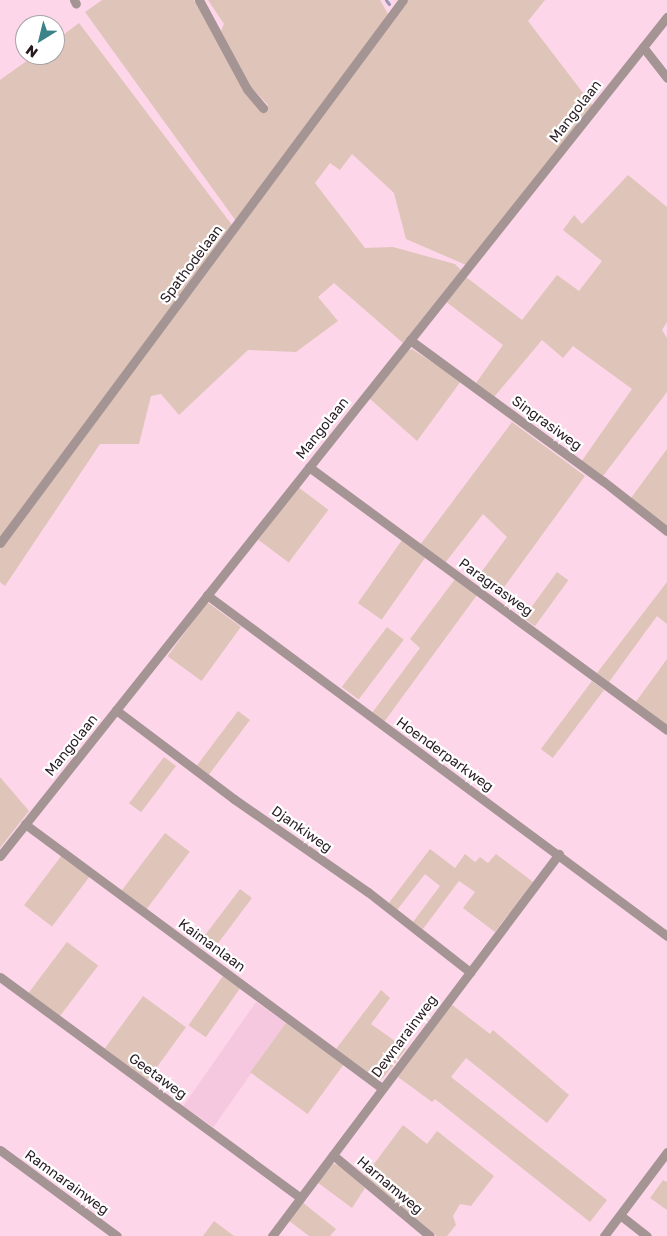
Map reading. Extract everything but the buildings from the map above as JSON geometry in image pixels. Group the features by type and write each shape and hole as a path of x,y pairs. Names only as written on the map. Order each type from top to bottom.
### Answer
{"street":[{"path":"199,0 247,89 263,108"},
{"name":"Spathodelaan","path":"0,543 403,0"},
{"name":"Mangolaan","path":"0,856 308,466 667,17"},
{"path":"643,47 667,78"},
{"name":"Singrasiweg","path":"410,340 667,531"},
{"name":"Paragrasweg","path":"308,466 667,730"},
{"name":"Hoenderparkweg","path":"207,595 560,854 667,936"},
{"name":"Djankiweg","path":"116,710 234,799 368,892 470,972"},
{"name":"Kaimanlaan","path":"25,824 382,1088"},
{"name":"Dewnarainweg","path":"272,1236 560,854"},
{"name":"Geetaweg","path":"0,977 301,1198"},
{"name":"Ramnarainweg","path":"0,1150 117,1236"},
{"path":"604,1236 667,1152"},
{"name":"Harnamweg","path":"333,1155 430,1236"},
{"path":"620,1214 647,1236"}],"shaded area":[{"path":"102,0 194,0 262,111 268,105 249,85 221,31 224,24 208,0 380,0 388,14 236,221 85,12"},
{"path":"408,0 545,0 528,21 593,106 466,265 406,239 394,193 352,154 340,170 330,163 315,183 365,248 393,247 455,264 461,270 403,343 334,283 318,297 338,321 296,352 248,350 179,415 161,394 151,396 139,444 100,444 5,586 0,582 0,549"},
{"path":"79,23 232,225 0,537 0,80 21,65 65,65 65,34"},
{"path":"628,175 667,207 667,322 662,330 667,338 667,392 603,476 581,462 632,389 573,346 563,358 542,340 494,397 476,383 503,345 445,301 466,277 522,320 557,275 579,291 602,261 563,230 574,215 582,224"},
{"path":"412,349 461,381 417,441 369,398 406,351"},
{"path":"512,422 585,476 499,594 477,578 507,537 483,514 445,563 420,545"},
{"path":"667,449 667,528 631,498"},
{"path":"298,487 328,510 289,563 258,540"},
{"path":"402,540 426,557 382,620 358,603"},
{"path":"557,572 568,580 535,626 523,618"},
{"path":"455,579 477,595 384,722 372,713 420,648 410,639"},
{"path":"667,582 667,624 657,616 609,682 597,673"},
{"path":"207,602 241,627 202,681 168,656"},
{"path":"387,627 404,640 359,700 342,687"},
{"path":"667,659 667,726 635,703"},
{"path":"592,681 604,690 553,758 541,749"},
{"path":"238,711 250,720 208,775 196,766"},
{"path":"164,757 176,766 141,812 129,803"},
{"path":"0,777 29,811 0,848"},
{"path":"165,833 190,852 146,909 122,891"},
{"path":"430,849 455,868 465,854 475,862 480,857 488,863 496,854 533,882 495,932 463,908 475,892 459,881 423,929 413,922 440,886 425,874 397,910 388,904"},
{"path":"62,855 90,876 52,926 24,905"},
{"path":"240,889 252,898 213,949 201,940"},
{"path":"67,942 98,965 60,1017 28,993"},
{"path":"223,976 240,988 206,1037 189,1025"},
{"path":"381,990 390,998 371,1024 406,1049 382,1079 378,1080 336,1049"},
{"path":"143,996 186,1027 148,1080 105,1049"},
{"path":"256,1002 286,1023 213,1127 183,1106"},
{"path":"451,1004 490,1034 493,1030 569,1095 547,1123 466,1058 451,1077 607,1200 590,1222 435,1099 432,1102 398,1077"},
{"path":"286,1023 343,1065 308,1114 250,1072"},
{"path":"403,1125 427,1144 437,1131 494,1176 471,1206 460,1204 453,1216 456,1225 447,1236 437,1236 365,1176"},
{"path":"332,1163 341,1166 365,1188 352,1208 317,1182"},
{"path":"663,1180 667,1182 667,1210 650,1198"},
{"path":"302,1202 336,1229 330,1236 309,1236 288,1220"},
{"path":"214,1221 234,1236 203,1236"}],"waterway":[{"path":"386,0 389,4"}]}
